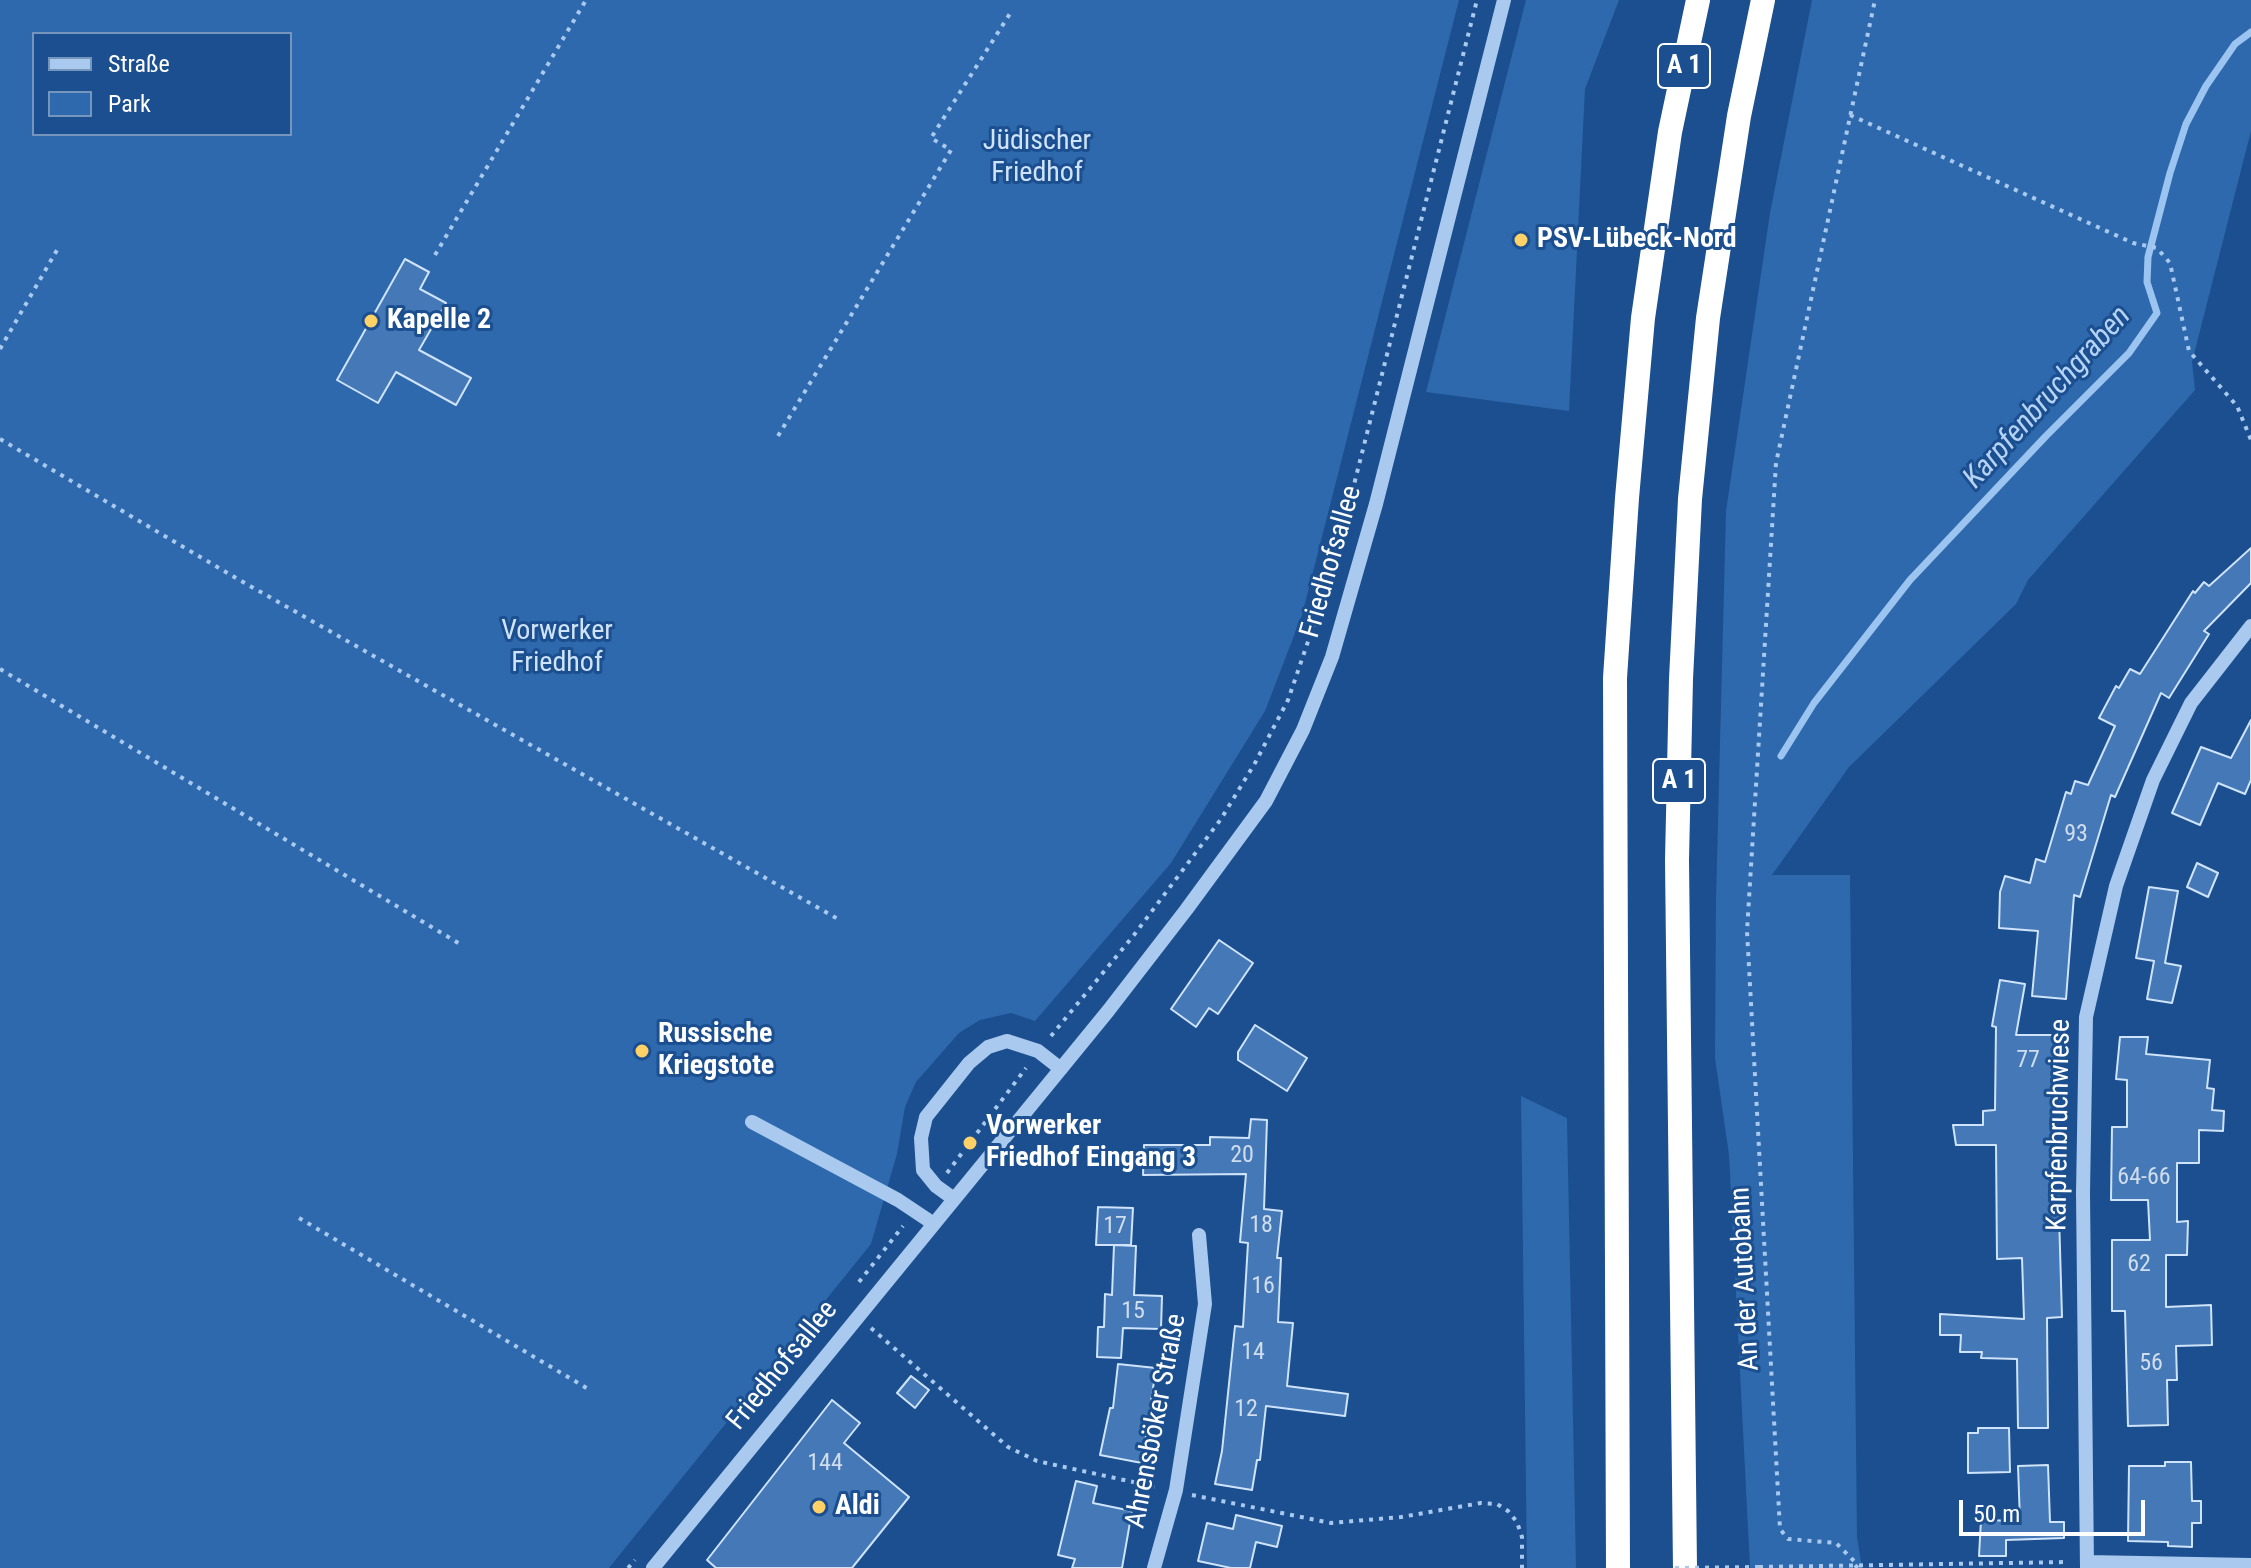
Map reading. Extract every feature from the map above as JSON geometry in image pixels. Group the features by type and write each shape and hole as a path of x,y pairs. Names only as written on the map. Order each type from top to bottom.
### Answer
{"highway":[{"name":"A 1","path":"1618,1568 1615,678 1643,318 1670,132 1698,0"},
{"name":"A 1","path":"1685,1568 1677,860 1688,529 1708,318 1739,116 1763,0"}],"street":[{"name":"Friedhofsallee","path":"653,1568 1061,1069 1186,910 1266,801 1303,730 1332,657 1376,504 1504,0"},
{"name":"Karpfenbruchwiese","path":"2087,1565 2083,1193 2086,1017 2116,886 2153,780 2191,703 2251,626"},
{"path":"954,1199 936,1186 923,1170 921,1138 926,1117 969,1063 988,1047 1007,1041 1038,1051 1061,1069"},
{"path":"752,1122 916,1210 934,1224"},
{"name":"Ahrensböker Straße","path":"1154,1568 1176,1490 1205,1304 1199,1235"},
{"path":"2087,1565 2251,1565"}],"path":[{"path":"435,255 586,0"},
{"path":"936,1186 1038,1051 1134,935 1221,819 1288,700 1345,520 1477,0"},
{"name":"An der Autobahn","path":"1856,1566 1836,1543 1788,1539 1780,1529 1747,931 1776,463 1875,0"},
{"path":"778,436 951,150 931,138 1011,12"},
{"path":"1850,115 2133,243 2157,248 2170,263 2189,351 2237,406 2251,440"},
{"path":"0,349 57,250"},
{"path":"0,439 250,586 838,919"},
{"path":"0,669 460,944"},
{"path":"851,1291 916,1210"},
{"path":"299,1218 590,1390"},
{"path":"858,1316 1008,1447 1037,1461 1176,1490 1200,1498 1331,1523 1401,1517 1481,1503 1497,1504 1517,1522 1522,1537 1522,1568"},
{"path":"628,1568 638,1556"},
{"path":"1675,1568 2087,1565"}],"green space":[{"name":"Vorwerker Friedhof","path":"0,0 1459,0 1302,615 1265,711 1171,863 1035,1021 1011,1013 980,1020 959,1033 916,1082 905,1107 897,1154 871,1244 609,1568 0,1568"},
{"name":"PSV-Lübeck-Nord","path":"1526,0 1619,0 1585,89 1569,411 1426,392"},
{"path":"1812,0 2251,0 2251,131 2192,362 2195,390 2028,580 2016,604 1849,767 1772,875 1850,875 1857,1537 1862,1568 1750,1568 1729,1155 1715,1058 1726,511 1770,213"},
{"path":"1521,1096 1567,1118 1576,1568 1527,1568"}],"building":[{"name":"Kapelle 2","path":"405,259 429,272 420,289 446,303 419,350 471,378 456,405 396,372 378,403 337,380"},
{"path":"2251,548 2251,583 2204,631 2209,634 2169,698 2161,693 2115,797 2111,795 2080,897 2074,895 2066,999 2032,996 2038,931 1999,928 2000,892 2005,876 2030,883 2036,859 2045,862 2066,792 2071,794 2075,781 2088,785 2115,726 2099,718 2116,686 2119,688 2130,669 2140,674 2193,591 2195,593 2204,582 2209,586"},
{"path":"2251,720 2251,780 2245,794 2218,783 2200,825 2172,813 2201,747 2231,758"},
{"path":"2197,863 2218,873 2208,897 2187,887"},
{"path":"2149,887 2178,891 2165,963 2181,966 2172,1003 2147,999 2154,961 2136,958"},
{"path":"1219,940 1253,963 1218,1014 1209,1008 1196,1027 1171,1009"},
{"path":"2000,980 2025,984 2016,1035 2060,1035 2058,1141 2062,1317 2047,1318 2048,1428 2018,1428 2017,1359 1981,1358 1982,1352 1960,1352 1961,1335 1940,1335 1940,1314 2024,1319 2022,1258 1997,1259 1996,1145 1956,1145 1953,1125 1983,1125 1983,1111 1995,1110 1996,1027 1992,1026"},
{"path":"1255,1025 1307,1058 1287,1091 1238,1060 1238,1052"},
{"path":"2120,1037 2148,1037 2146,1054 2210,1060 2207,1088 2214,1089 2212,1110 2224,1111 2223,1131 2199,1130 2199,1163 2177,1163 2177,1222 2188,1221 2187,1255 2166,1255 2166,1307 2211,1305 2212,1345 2176,1346 2177,1380 2167,1380 2168,1425 2128,1426 2125,1311 2112,1311 2112,1240 2150,1240 2148,1200 2111,1200 2112,1127 2127,1127 2127,1080 2116,1079"},
{"path":"1251,1119 1267,1120 1264,1209 1282,1211 1277,1258 1281,1258 1278,1322 1293,1323 1287,1386 1348,1394 1345,1416 1266,1406 1260,1460 1257,1460 1252,1490 1215,1484 1222,1451 1235,1326 1243,1327 1248,1243 1240,1242 1246,1174 1143,1175 1144,1145 1210,1145 1210,1137 1249,1138"},
{"path":"1098,1207 1133,1208 1131,1245 1096,1245"},
{"path":"1114,1245 1136,1246 1134,1295 1162,1296 1161,1329 1123,1328 1121,1358 1097,1357 1098,1327 1104,1327 1105,1294 1112,1295"},
{"path":"1118,1364 1156,1368 1142,1463 1100,1455 1110,1408 1113,1408"},
{"path":"911,1376 929,1390 915,1408 897,1393"},
{"path":"832,1400 860,1423 844,1443 909,1497 852,1568 716,1568 707,1560"},
{"path":"1978,1428 2009,1428 2010,1472 1968,1473 1968,1433 1978,1433"},
{"path":"2165,1462 2191,1462 2192,1501 2201,1501 2201,1523 2192,1523 2192,1547 2168,1546 2168,1542 2128,1541 2129,1466 2165,1466"},
{"path":"2048,1465 2050,1522 2064,1522 2064,1538 2006,1540 2006,1556 1979,1556 1981,1520 2020,1521 2018,1466"},
{"path":"1076,1481 1097,1486 1093,1503 1132,1511 1122,1568 1072,1568 1075,1559 1058,1555"},
{"path":"1236,1515 1282,1526 1277,1547 1256,1542 1250,1568 1231,1568 1198,1561 1207,1523 1233,1529"}],"waterway":[{"name":"Karpfenbruchgraben","path":"1781,756 1814,703 1910,580 2129,353 2157,313 2147,282 2148,257 2186,124 2206,86 2235,44 2251,32"}],"place":[{"name":"PSV-Lübeck-Nord","path":"1521,240"},
{"name":"Kapelle 2","path":"371,321"},
{"name":"Russische Kriegstote","path":"642,1051"},
{"name":"Vorwerker Friedhof Eingang 3","path":"970,1143"},
{"name":"Aldi","path":"819,1507"}],"park label":[{"name":"Jüdischer Friedhof","path":"1037,158"}]}
